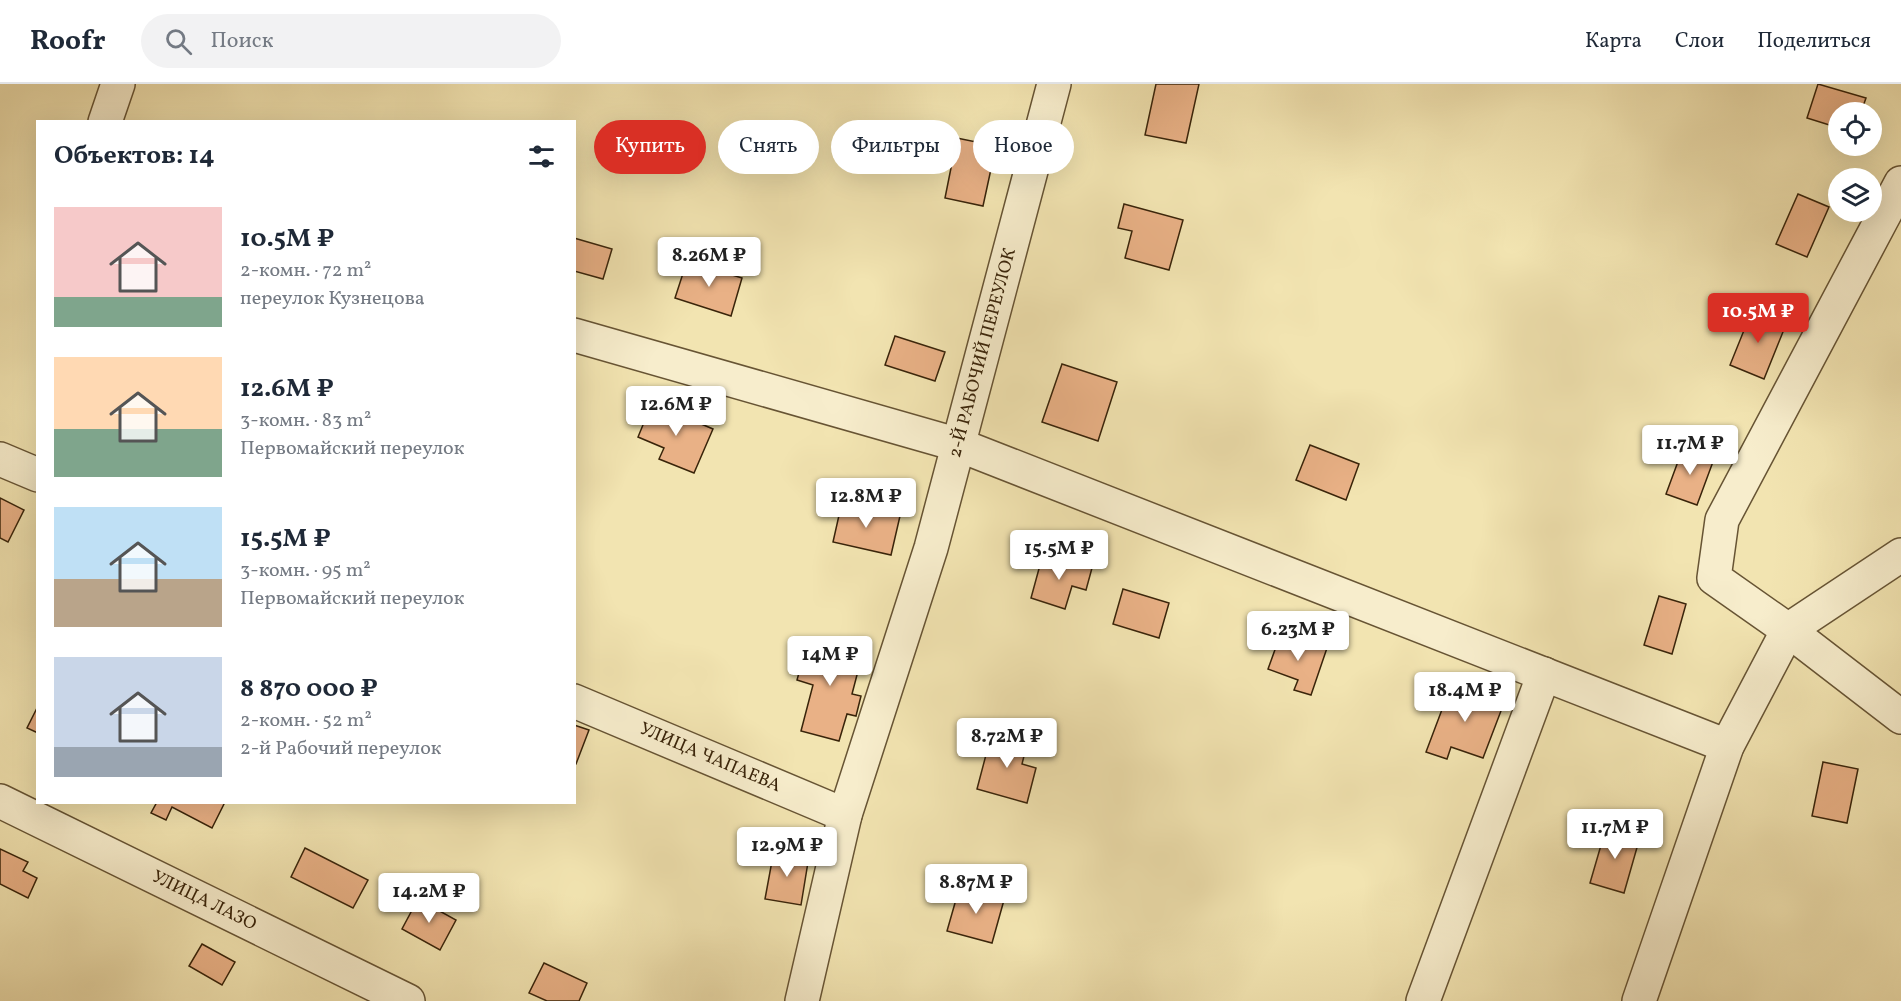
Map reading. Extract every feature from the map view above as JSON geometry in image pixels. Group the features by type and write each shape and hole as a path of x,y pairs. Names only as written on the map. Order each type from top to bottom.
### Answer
{"street":[{"path":"106,120 117,84"},
{"name":"2-Й РАБОЧИЙ ПЕРЕУЛОК","path":"802,1001 845,815 932,548 1054,84"},
{"path":"1901,183 1722,520 1714,578 1788,630 1901,717"},
{"path":"576,336 959,445 1727,746"},
{"path":"0,459 36,474"},
{"path":"1640,1001 1727,746 1788,630 1901,555"},
{"path":"1423,1001 1544,674"},
{"name":"УЛИЦА ЧАПАЕВА","path":"576,702 845,815"},
{"name":"УЛИЦА ЛАЗО","path":"0,801 408,1001"}],"building":[{"path":"1156,84 1199,84 1186,143 1145,135"},
{"path":"1818,84 1866,98 1865,102 1828,102 1828,125 1807,118"},
{"path":"961,139 973,141 973,174 990,174 983,206 945,198 950,174 961,174"},
{"path":"1798,194 1828,207 1807,257 1776,244"},
{"path":"1124,204 1183,220 1169,270 1125,258 1132,231 1118,228"},
{"path":"576,239 612,249 603,279 576,272"},
{"path":"687,261 742,278 731,316 675,298"},
{"path":"1753,308 1787,322 1764,379 1730,365"},
{"path":"895,336 945,352 935,381 885,365"},
{"path":"1062,364 1117,382 1098,441 1042,422"},
{"path":"652,403 713,429 694,473 659,459 664,448 638,437"},
{"path":"1310,445 1359,464 1346,500 1296,480"},
{"path":"1683,448 1714,459 1697,505 1666,494"},
{"path":"0,498 24,510 8,542 0,538"},
{"path":"842,502 900,516 891,555 833,542"},
{"path":"1043,554 1092,568 1086,590 1072,586 1065,609 1031,598"},
{"path":"1123,589 1169,603 1159,638 1113,624"},
{"path":"1659,596 1686,604 1672,654 1644,645"},
{"path":"1281,633 1327,648 1311,695 1294,690 1298,680 1268,669"},
{"path":"809,637 863,652 852,694 861,696 856,716 847,714 839,741 801,731 813,685 797,680"},
{"path":"1452,683 1504,703 1483,758 1451,747 1447,759 1426,752"},
{"path":"36,710 36,732 27,728"},
{"path":"576,726 589,730 576,764"},
{"path":"992,732 1028,740 1022,764 1036,768 1027,803 977,789"},
{"path":"1823,762 1858,769 1847,823 1812,816"},
{"path":"156,804 224,804 212,828 172,807 166,820 151,813"},
{"path":"1606,828 1640,837 1624,893 1590,883"},
{"path":"305,848 368,880 353,908 291,877"},
{"path":"0,849 28,862 23,871 37,878 28,898 0,884"},
{"path":"774,850 809,856 801,905 765,899"},
{"path":"981,887 996,892 994,898 1004,900 992,943 947,931 959,889 979,894"},
{"path":"418,899 456,920 440,950 402,929"},
{"path":"202,944 235,962 222,985 189,966"},
{"path":"544,963 587,983 579,1001 547,1001 529,993"}]}
